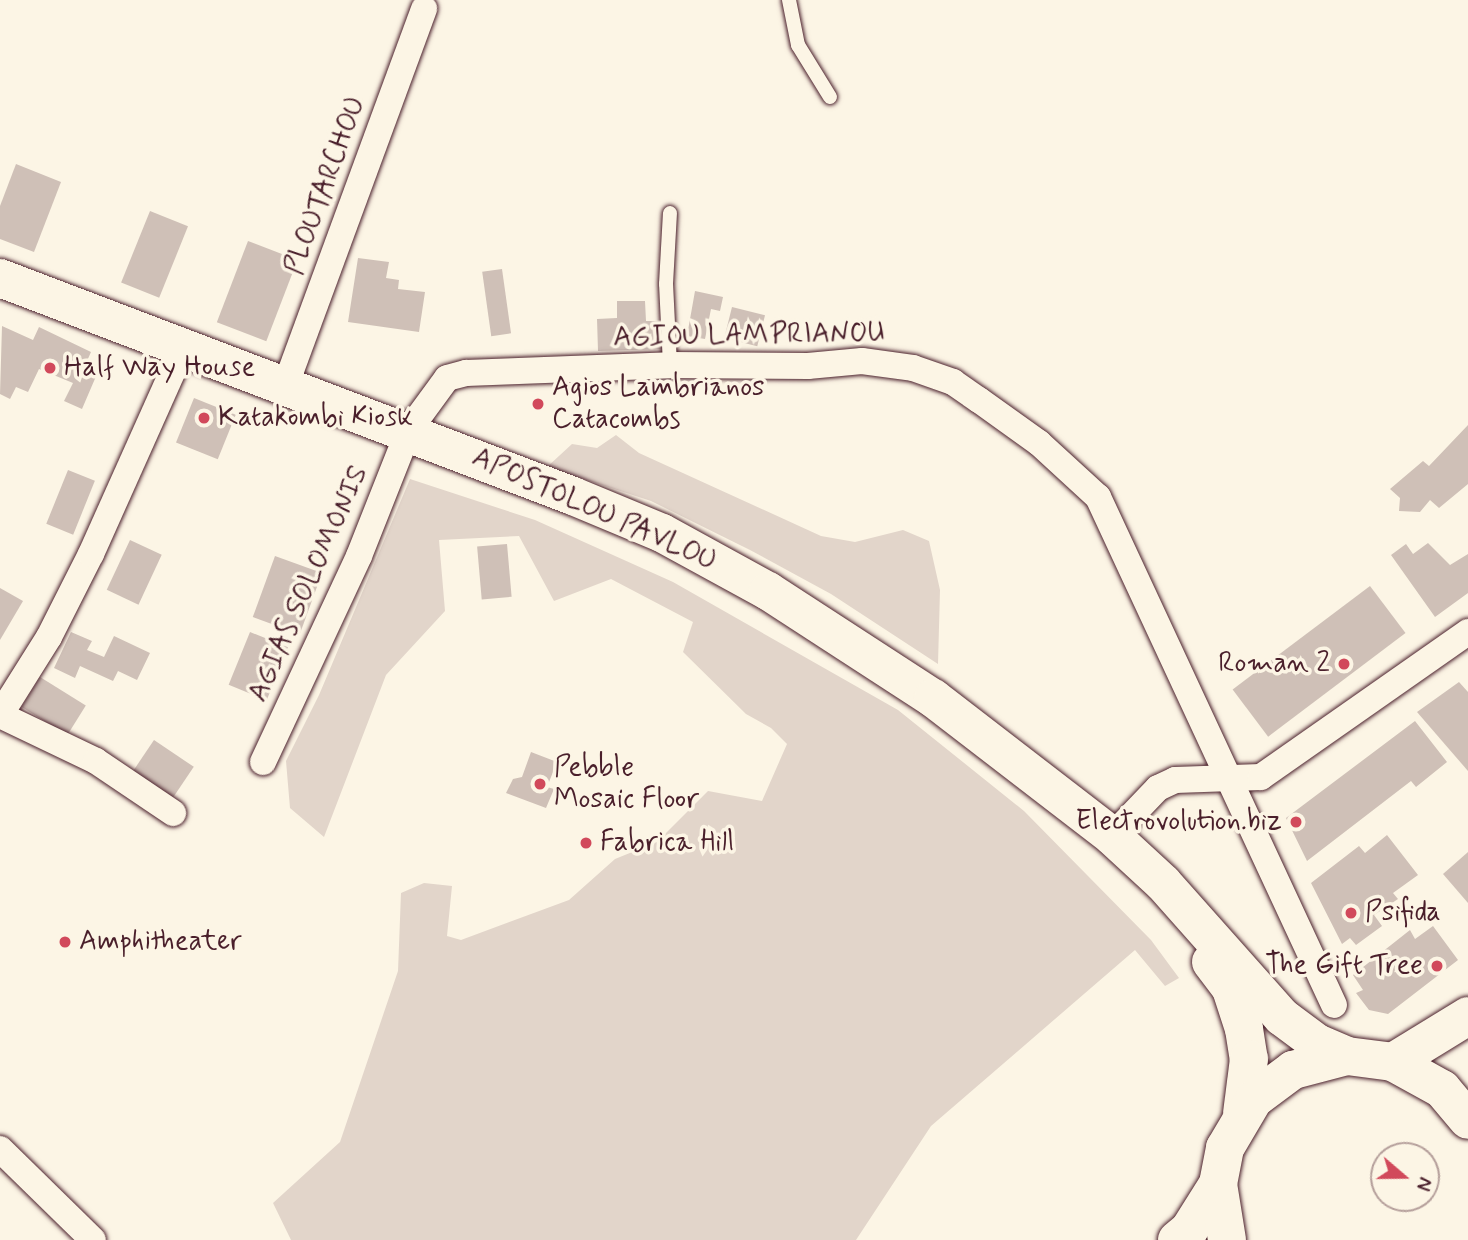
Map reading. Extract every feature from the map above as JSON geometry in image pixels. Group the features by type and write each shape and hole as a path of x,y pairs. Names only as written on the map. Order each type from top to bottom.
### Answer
{"main road":[{"name":"APOSTOLOU PAVLOU","path":"0,278 409,430 662,533 768,591 933,698 1120,845 1163,884 1282,1017 1317,1043 1346,1056"},
{"path":"1120,845 1138,884 1231,989 1249,1059 1242,1114"},
{"path":"1393,1062 1468,1016"},
{"path":"1227,1240 1218,1184 1225,1148 1242,1114 1266,1088 1293,1070 1346,1056 1393,1062 1435,1084 1468,1120"},
{"path":"1177,1240 1189,1230 1218,1184"}],"street":[{"name":"PLOUTARCHOU","path":"286,384 426,4"},
{"path":"173,813 96,761 0,715 49,637 91,554 184,346"},
{"name":"AGIOU LAMPRIANOU","path":"409,430 434,391 447,377 466,373 670,365 808,366 862,361 913,368 953,383 1039,443 1098,497 1334,1005"},
{"name":"AGIAS SOLOMONIS","path":"263,762 359,556 409,430"},
{"path":"1120,845 1158,788 1175,780 1261,777 1468,632"},
{"path":"0,1149 93,1240"}],"lane":[{"path":"789,0 798,46 830,97"},
{"path":"670,213 666,285 670,365"}],"shaded area":[{"path":"616,435 639,453 821,536 855,542 903,530 929,541 940,590 938,664 831,594 750,550 651,501 547,467 572,444 597,448"},
{"name":"Fabrica Hill","path":"410,479 535,520 673,582 898,710 1024,811 1151,940 1179,978 1165,986 1135,950 931,1126 856,1240 291,1240 273,1203 340,1142 398,971 401,893 424,883 452,886 447,936 461,940 569,900 615,859 657,842 708,791 762,801 787,744 771,728 746,714 683,652 693,622 611,579 554,601 519,536 439,540 445,611 386,675 324,837 290,808 286,761 319,695"}],"building":[{"path":"16,164 61,182 34,252 0,239 0,206"},
{"path":"150,211 188,226 159,298 121,282"},
{"path":"248,241 297,260 266,341 217,322"},
{"path":"358,258 389,262 386,278 399,280 398,289 425,292 419,332 348,322"},
{"path":"502,269 511,333 491,336 482,272"},
{"path":"695,291 723,297 720,311 711,309 705,339 687,336"},
{"path":"617,301 645,301 646,321 665,321 666,349 598,351 597,319 617,318"},
{"path":"732,307 765,315 757,346 724,338"},
{"name":"Half Way House","path":"2,326 33,340 39,327 91,352 87,361 100,367 82,409 64,401 73,383 39,369 28,392 16,387 10,399 0,394"},
{"path":"194,398 236,415 218,459 176,443"},
{"path":"1468,425 1468,484 1439,508 1430,500 1420,512 1399,511 1400,498 1390,489 1423,461 1429,466"},
{"path":"68,470 95,481 73,535 46,524"},
{"path":"130,540 162,555 138,605 107,590"},
{"path":"1428,543 1450,565 1468,554 1468,593 1435,617 1391,555 1406,544 1413,554"},
{"path":"507,544 512,597 482,599 477,547"},
{"path":"275,556 322,573 300,634 253,617"},
{"path":"1370,586 1406,633 1268,737 1233,690"},
{"path":"0,588 23,601 0,640"},
{"path":"71,632 92,641 87,650 104,657 114,636 150,653 137,680 118,671 113,681 80,666 75,678 54,668"},
{"path":"250,632 288,647 267,700 229,685"},
{"path":"40,677 86,706 67,735 21,707"},
{"path":"1459,682 1468,692 1468,771 1417,712"},
{"path":"1415,721 1447,762 1416,787 1411,781 1307,861 1286,818"},
{"path":"154,740 194,767 173,798 133,771"},
{"path":"531,752 557,762 547,787 554,789 546,808 506,793 513,779 522,777"},
{"path":"1387,835 1418,875 1393,893 1398,899 1374,915 1382,926 1356,945 1350,938 1342,944 1311,883 1359,846 1365,853"},
{"path":"1468,852 1468,903 1443,874"},
{"path":"1433,926 1458,960 1388,1014 1369,1010 1356,993 1363,990 1353,975 1410,930 1415,939"}],"place":[{"name":"Half Way House","path":"50,368"},
{"name":"Agios Lambrianos Catacombs","path":"538,404"},
{"name":"Katakombi Kiosk","path":"204,418"},
{"name":"Roman 2","path":"1344,664"},
{"name":"Pebble Mosaic Floor","path":"540,784"},
{"name":"Electrovolution.biz","path":"1296,822"},
{"name":"Fabrica Hill","path":"586,843"},
{"name":"Psifida","path":"1351,913"},
{"name":"Amphitheater","path":"65,942"},
{"name":"The Gift Tree","path":"1437,966"}]}
